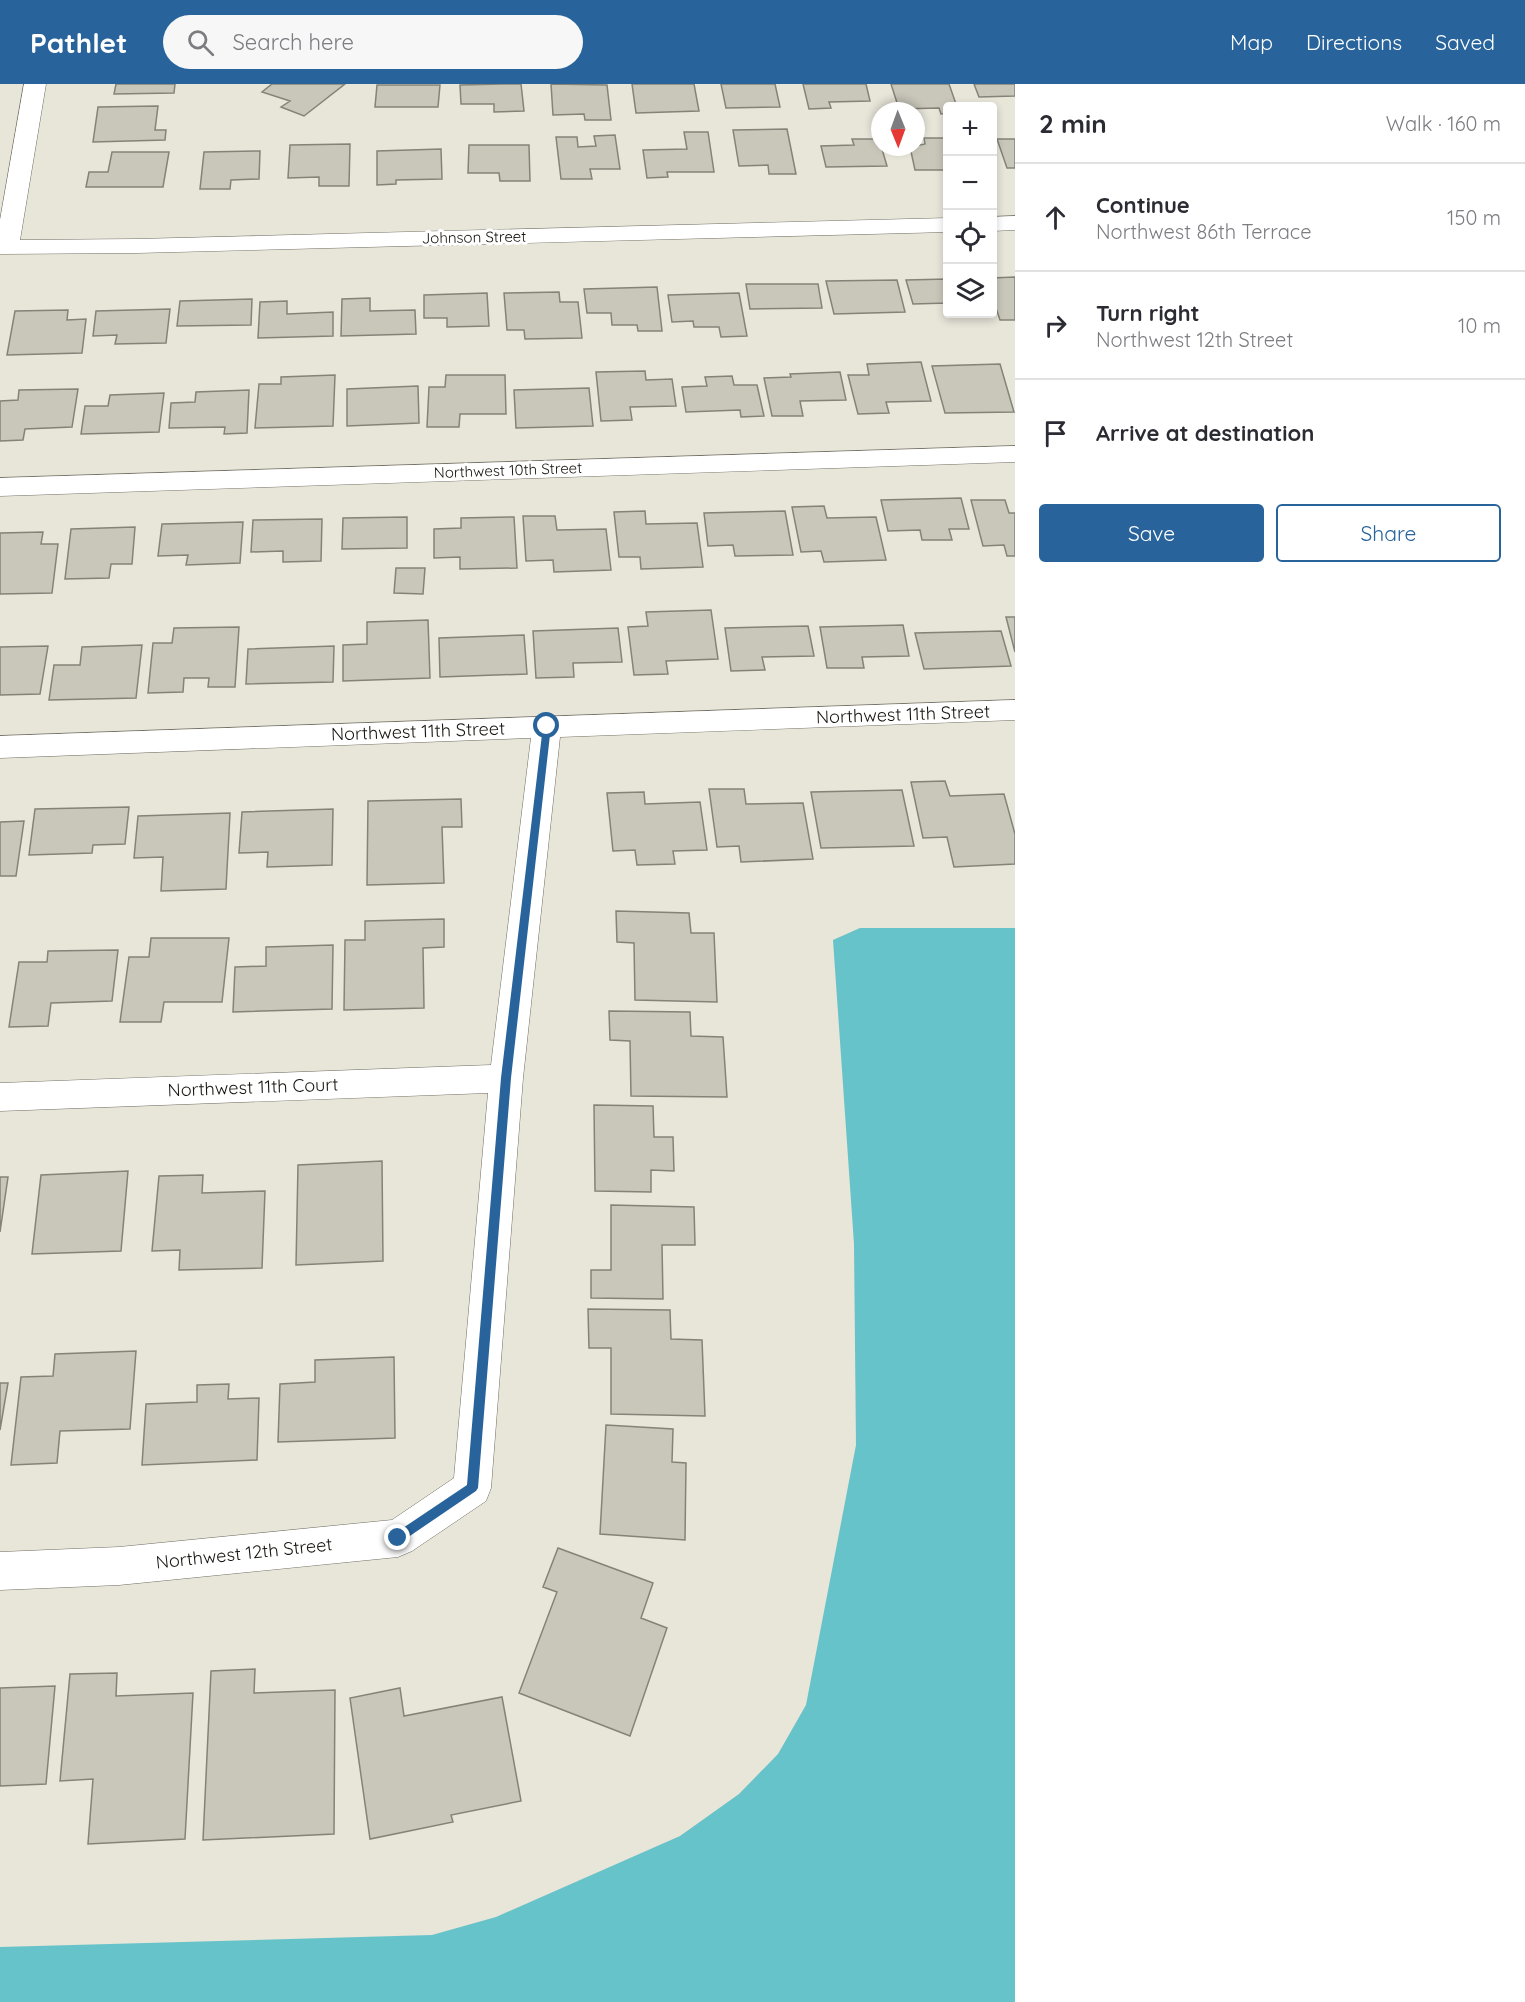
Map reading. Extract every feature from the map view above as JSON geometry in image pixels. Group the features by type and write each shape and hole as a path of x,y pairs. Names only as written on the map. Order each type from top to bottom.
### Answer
{"street":[{"path":"3,246 35,84"},
{"path":"997,224 1015,223"},
{"name":"Johnson Street","path":"3,246 137,246 943,225"},
{"name":"Northwest 10th Street","path":"0,487 1015,454"},
{"name":"Northwest 11th Street","path":"0,747 1015,710"},
{"path":"506,1078 547,726"},
{"name":"Northwest 11th Court","path":"0,1097 506,1078"},
{"name":"Northwest 12th Street","path":"0,1571 118,1566 398,1538 472,1488 506,1078"}],"water":[{"path":"860,928 1015,928 1015,2002 0,2002 0,1947 432,1935 496,1917 680,1836 739,1794 778,1754 806,1705 856,1445 854,1244 833,940"}],"building":[{"path":"116,84 175,84 174,93 114,94"},
{"path":"272,84 345,84 304,116 281,107 290,101 262,92"},
{"path":"521,84 524,111 494,112 494,104 461,104 460,85"},
{"path":"551,84 607,85 611,120 585,120 584,114 553,115"},
{"path":"632,84 694,84 699,111 636,113"},
{"path":"721,84 775,84 780,107 726,108"},
{"path":"803,84 866,84 870,101 829,102 831,108 809,109"},
{"path":"891,84 949,84 955,102 943,102 943,114 941,114 939,108 925,108 925,102 897,102"},
{"path":"974,84 1015,84 1015,96 979,97"},
{"path":"377,85 440,85 438,107 375,107"},
{"path":"158,106 155,130 166,130 165,140 93,142 98,107"},
{"path":"787,129 796,174 769,174 768,165 739,166 733,130"},
{"path":"684,132 708,132 714,172 667,172 668,177 647,178 643,150 687,149"},
{"path":"615,135 620,169 590,169 592,179 561,179 556,137 577,137 578,147 596,146 594,136"},
{"path":"925,138 943,138 943,170 915,170 912,156 925,156"},
{"path":"852,139 871,139 871,156 884,156 887,166 826,167 821,146 854,145"},
{"path":"997,139 1015,139 1015,168 1007,168"},
{"path":"350,144 349,186 319,186 319,177 288,178 290,145"},
{"path":"469,145 529,145 530,181 500,181 499,173 468,173"},
{"path":"441,149 442,179 396,180 396,184 377,185 377,151"},
{"path":"260,151 259,179 231,180 230,189 200,189 204,152"},
{"path":"112,152 169,152 163,187 86,187 89,172 108,172"},
{"path":"1015,277 1015,320 1000,320 997,311 997,278"},
{"path":"943,279 943,303 913,304 906,280"},
{"path":"897,280 905,312 834,314 826,281"},
{"path":"746,284 818,284 822,308 750,309"},
{"path":"657,287 662,331 638,331 637,325 612,325 611,313 587,313 584,289"},
{"path":"559,292 560,302 578,302 582,338 525,339 524,330 507,330 504,293"},
{"path":"487,293 489,326 447,327 447,318 424,318 424,295"},
{"path":"739,293 747,336 721,337 719,327 694,327 693,321 672,322 668,295"},
{"path":"370,298 370,311 415,310 416,334 341,336 342,299"},
{"path":"252,299 251,325 177,326 180,301"},
{"path":"287,301 287,314 333,312 333,336 258,338 260,302"},
{"path":"170,309 166,343 115,344 117,335 93,336 96,311"},
{"path":"68,310 67,320 86,319 82,353 7,355 15,311"},
{"path":"921,362 931,401 886,402 889,413 858,414 848,375 869,375 867,364"},
{"path":"1000,364 1014,412 945,413 932,366"},
{"path":"645,371 646,380 672,379 676,406 630,407 632,420 601,421 596,372"},
{"path":"840,372 846,400 800,401 803,416 772,416 764,378 791,377 790,374"},
{"path":"335,375 333,426 255,428 259,384 281,384 281,377"},
{"path":"446,375 505,375 506,414 460,414 459,427 427,427 429,387 445,387"},
{"path":"732,376 734,385 757,385 764,416 741,417 740,410 686,412 682,387 707,386 705,377"},
{"path":"418,386 419,423 347,426 347,389"},
{"path":"589,388 593,426 516,428 514,390"},
{"path":"78,389 72,427 25,429 23,440 0,441 0,401 18,400 19,390"},
{"path":"249,390 247,433 224,434 225,427 169,428 171,403 195,402 196,392"},
{"path":"164,393 159,432 81,434 85,406 108,406 110,395"},
{"path":"961,498 969,529 949,529 952,540 922,540 920,530 888,531 881,500"},
{"path":"971,500 1005,500 1009,513 1015,513 1015,556 1007,556 1004,545 983,546"},
{"path":"824,506 827,518 876,517 886,560 824,562 821,551 801,552 792,507"},
{"path":"645,511 646,524 697,523 703,567 641,569 640,557 619,557 614,512"},
{"path":"785,511 793,555 735,556 733,545 708,546 704,513"},
{"path":"523,516 555,516 557,530 606,529 611,570 554,572 553,560 526,561"},
{"path":"407,517 407,548 342,549 343,518"},
{"path":"514,517 517,568 460,569 460,557 434,558 434,529 461,528 461,518"},
{"path":"322,519 321,561 283,562 283,551 251,552 253,520"},
{"path":"243,522 240,563 186,565 188,555 158,556 162,524"},
{"path":"135,527 132,564 111,564 109,578 65,579 71,529"},
{"path":"43,532 41,544 58,544 52,593 0,594 0,533"},
{"path":"396,568 425,568 423,594 394,593"},
{"path":"711,610 718,659 666,661 668,674 634,675 628,627 648,626 646,612"},
{"path":"1006,617 1015,617 1015,652"},
{"path":"428,620 430,678 343,681 343,645 367,644 367,622"},
{"path":"903,625 909,656 862,657 864,668 827,668 820,627"},
{"path":"808,626 814,656 762,657 765,670 731,671 725,628"},
{"path":"239,627 235,687 208,687 209,678 184,678 183,692 148,693 153,643 172,643 174,628"},
{"path":"618,628 622,662 573,663 574,677 536,678 533,631"},
{"path":"1001,631 1011,666 924,669 915,633"},
{"path":"524,635 527,674 440,677 439,638"},
{"path":"142,645 136,698 49,700 54,665 80,665 82,647"},
{"path":"48,646 40,694 0,695 0,647"},
{"path":"334,646 333,682 246,684 248,649"},
{"path":"945,781 950,796 1004,794 1015,834 1015,864 954,867 947,837 923,838 911,782"},
{"path":"709,789 744,789 746,804 803,803 813,859 741,862 739,846 717,847"},
{"path":"902,790 914,846 821,848 811,792"},
{"path":"644,792 645,804 700,802 707,850 673,851 675,864 637,865 635,850 613,851 607,793"},
{"path":"461,799 462,827 442,827 444,883 367,885 368,801"},
{"path":"129,807 125,844 93,845 92,853 29,855 35,809"},
{"path":"333,809 332,865 267,867 268,852 239,853 242,812"},
{"path":"230,813 226,889 161,891 163,857 134,858 138,816"},
{"path":"24,821 16,876 0,876 0,822"},
{"path":"616,911 689,913 691,933 714,933 717,1002 635,1000 634,943 617,942"},
{"path":"444,919 444,947 423,948 424,1008 344,1010 345,940 365,940 365,921"},
{"path":"151,938 229,938 222,1002 164,1002 161,1022 120,1022 129,957 149,957"},
{"path":"333,945 332,1009 233,1012 235,967 266,966 266,947"},
{"path":"118,950 112,1001 51,1003 48,1026 9,1027 19,962 47,962 48,951"},
{"path":"609,1011 690,1012 691,1036 723,1037 727,1097 631,1096 630,1041 610,1040"},
{"path":"594,1105 653,1106 654,1137 673,1137 674,1171 651,1170 651,1192 595,1191"},
{"path":"382,1161 383,1261 296,1265 298,1165"},
{"path":"128,1171 121,1251 32,1254 41,1175"},
{"path":"203,1175 202,1193 265,1191 262,1268 179,1270 180,1250 152,1251 159,1176"},
{"path":"0,1177 8,1177 0,1232"},
{"path":"611,1205 694,1207 695,1245 662,1245 663,1299 591,1298 591,1270 611,1270"},
{"path":"588,1309 670,1310 671,1339 702,1340 705,1416 611,1414 611,1348 589,1348"},
{"path":"136,1351 130,1429 60,1431 57,1463 11,1465 21,1377 53,1376 55,1354"},
{"path":"394,1357 395,1438 278,1442 280,1384 315,1382 315,1360"},
{"path":"0,1383 8,1383 0,1430"},
{"path":"229,1384 228,1399 259,1398 257,1460 142,1465 146,1404 197,1402 197,1385"},
{"path":"606,1425 673,1429 672,1462 686,1463 685,1540 600,1534"},
{"path":"558,1548 653,1583 641,1618 667,1628 630,1736 519,1693 557,1592 543,1587"},
{"path":"255,1669 254,1693 335,1690 334,1834 203,1840 211,1671"},
{"path":"117,1673 116,1696 193,1693 185,1839 88,1844 93,1779 60,1781 70,1674"},
{"path":"55,1686 46,1784 0,1786 0,1688"},
{"path":"400,1688 404,1716 502,1697 521,1801 451,1815 453,1822 370,1839 350,1698"}],"route":[{"path":"398,1538 472,1488 506,1078 547,726"}]}
